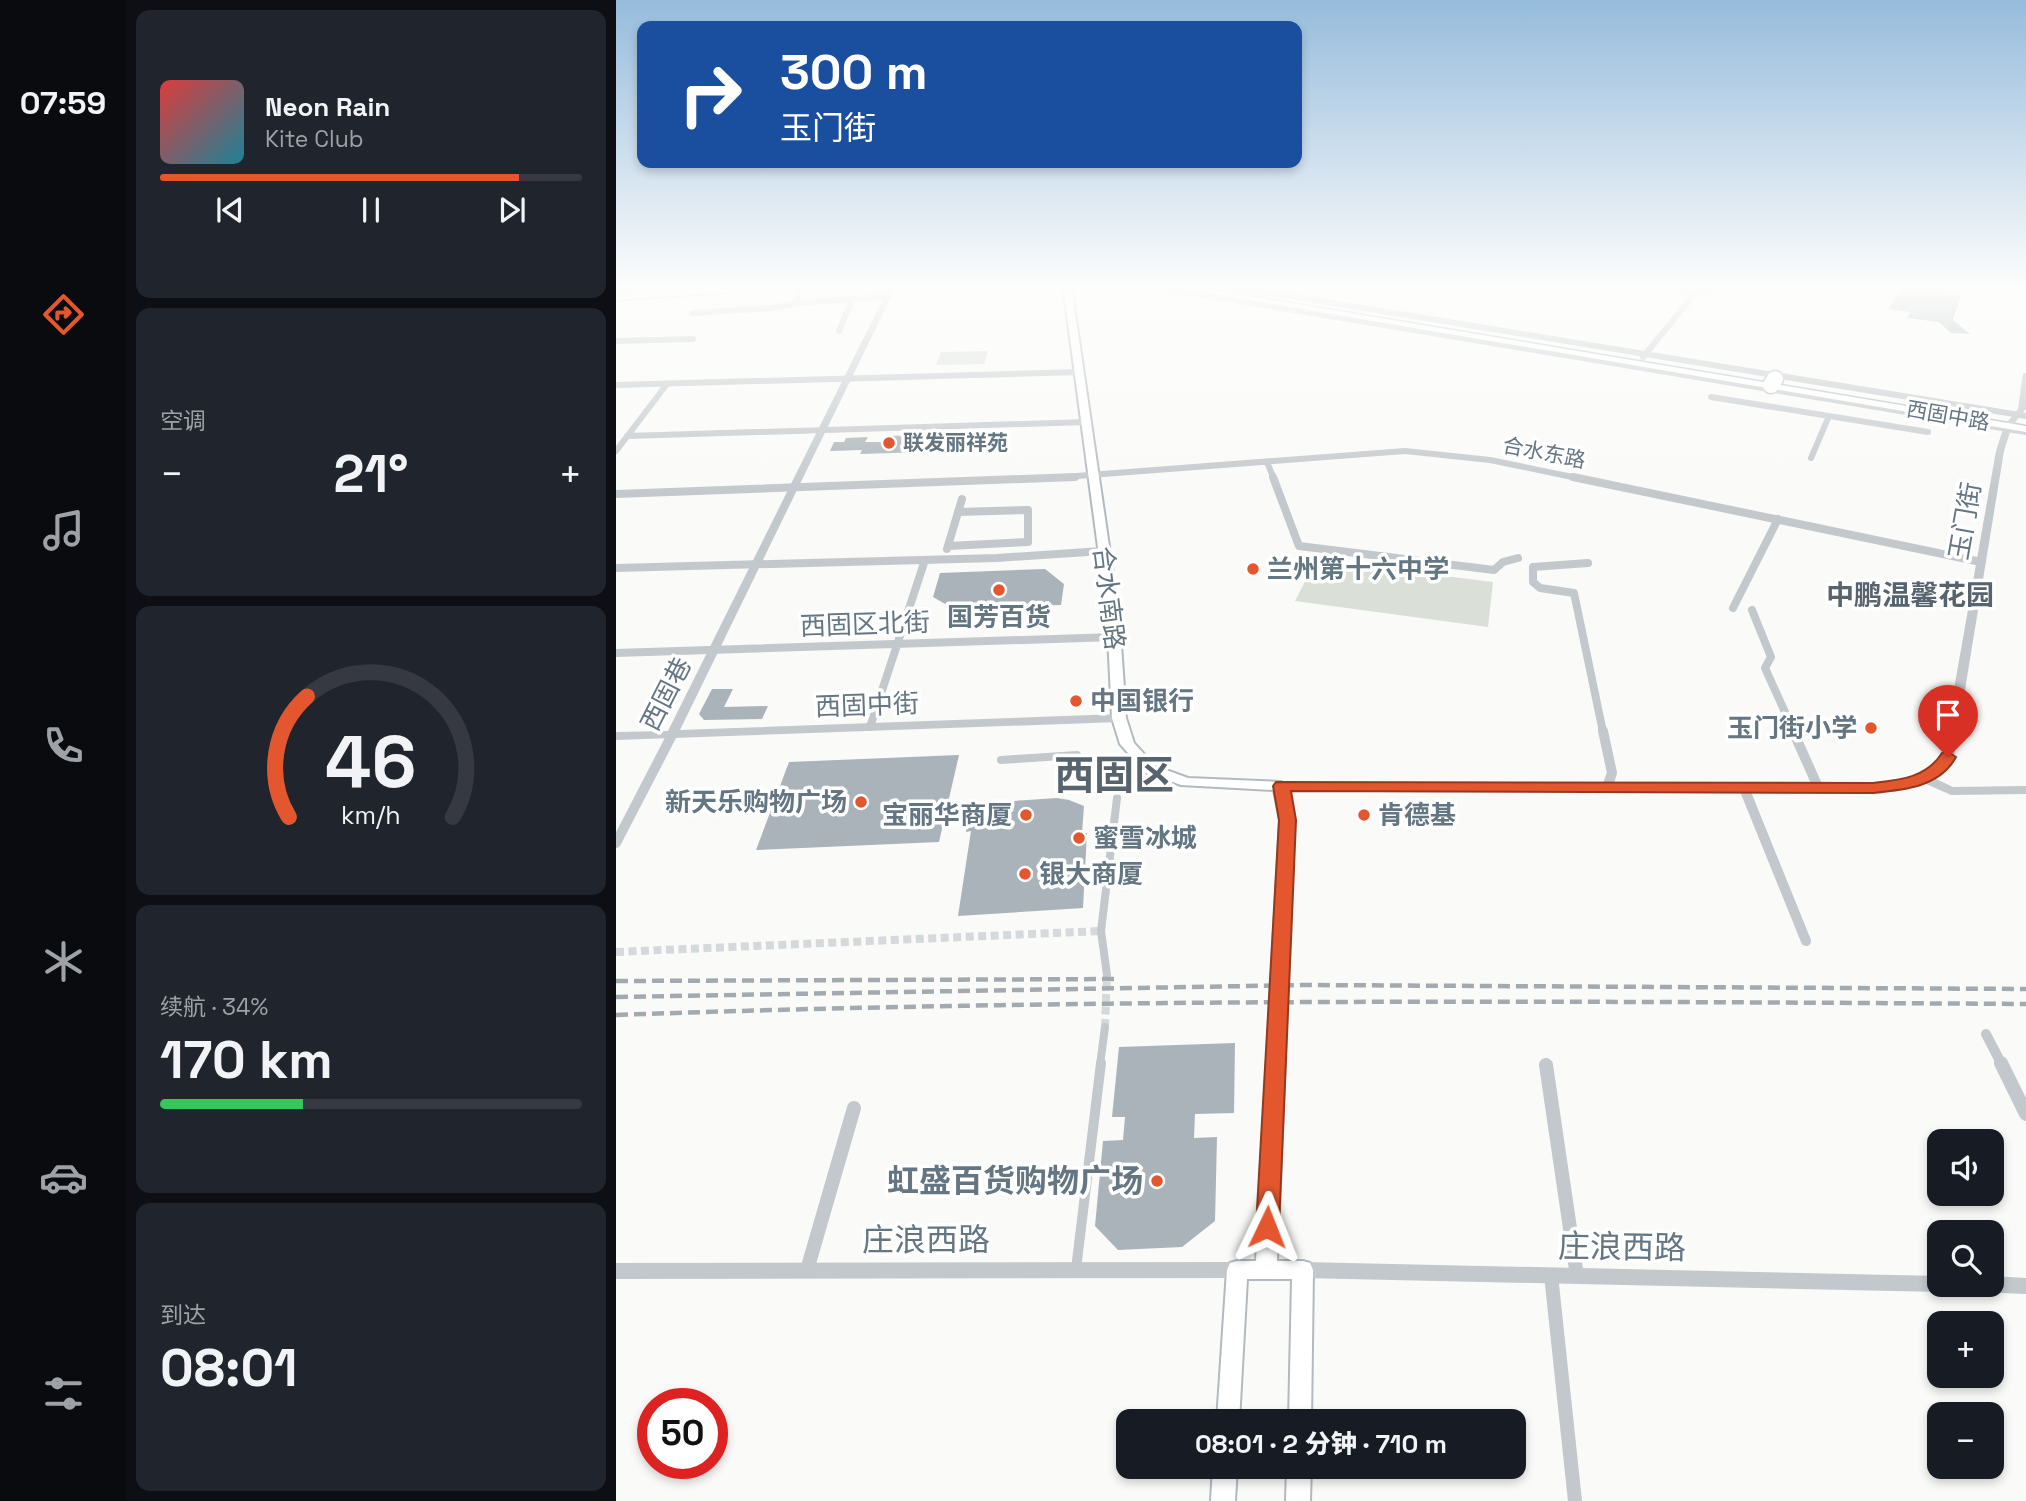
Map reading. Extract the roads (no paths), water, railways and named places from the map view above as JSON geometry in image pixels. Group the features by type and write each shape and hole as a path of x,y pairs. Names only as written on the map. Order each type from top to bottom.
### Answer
{"main road":[{"name":"合水南路","path":"1078,355 1115,637 1119,719 1126,744 1136,764 1186,782 1282,786"},
{"name":"西固中路","path":"1604,355 2017,421 2026,431"},
{"name":"西固中路","path":"1773,382 1832,398 2017,421"},
{"path":"1266,1270 1287,820 1282,786"},
{"path":"1229,1409 1237,1270 1303,1270 1300,1409"},
{"path":"1223,1501 1224,1479"},
{"path":"1298,1501 1299,1479"}],"street":[{"name":"西固巷","path":"617,837 672,735 859,355"},
{"path":"1601,355 2017,421"},
{"path":"1607,355 1832,398 1811,458"},
{"path":"1640,361 1645,355"},
{"path":"616,385 1080,372"},
{"name":"玉门街","path":"1925,779 1942,768 1948,757 2000,451 2022,409 2026,375"},
{"path":"616,451 667,384"},
{"path":"1711,397 1928,432"},
{"path":"627,436 1087,422"},
{"name":"合水东路","path":"794,488 1094,476 1405,451 1461,455 1981,562"},
{"path":"1267,462 1299,547 1494,570 1503,562 1518,558"},
{"path":"616,494 794,488"},
{"path":"944,560 962,499"},
{"path":"948,546 1028,542 1028,510 958,512"},
{"path":"1733,608 1779,519"},
{"path":"616,568 944,560 1103,551"},
{"path":"870,727 925,560"},
{"path":"1588,563 1533,567 1533,582 1540,588 1574,593 1612,773 1606,787"},
{"path":"1891,590 1918,596"},
{"path":"1949,602 1973,607"},
{"path":"1752,610 1771,657 1765,668 1818,788"},
{"name":"西固区北街","path":"616,653 1115,637"},
{"name":"西固中街","path":"616,736 1119,719"},
{"path":"1000,760 1077,755"},
{"path":"1282,786 1818,788 1896,786 1925,779 1951,791 2026,790"},
{"path":"1744,788 1806,941"},
{"path":"1107,975 1101,931 1117,798"},
{"path":"1076,1270 1105,1027"},
{"path":"1986,1034 2026,1114"},
{"path":"1546,1065 1577,1276"},
{"path":"807,1270 854,1108"},
{"name":"庄浪西路","path":"616,1271 1237,1270"},
{"name":"庄浪西路","path":"1303,1270 1927,1284"},
{"path":"1551,1275 1575,1501"},
{"path":"2004,1285 2026,1286"}],"tunnel":[{"path":"1918,596 1949,602"},
{"path":"616,952 1101,931"},
{"path":"1105,1027 1107,975"}],"railway":[{"path":"616,981 1120,979"},
{"path":"616,997 1307,985 2026,989"},
{"path":"616,1015 1145,1003 2026,1004"}],"place":[{"name":"联发丽祥苑","path":"889,443"},
{"name":"兰州第十六中学","path":"1253,569"},
{"name":"国芳百货","path":"999,590"},
{"name":"中国银行","path":"1076,701"},
{"name":"玉门街小学","path":"1871,728"},
{"name":"新天乐购物广场","path":"861,802"},
{"name":"宝丽华商厦","path":"1026,815"},
{"name":"肯德基","path":"1364,815"},
{"name":"蜜雪冰城","path":"1079,838"},
{"name":"银大商厦","path":"1025,874"},
{"name":"虹盛百货购物广场","path":"1157,1181"}],"district":[{"name":"中鹏温馨花园","path":"1910,595"},
{"name":"西固区","path":"1114,775"}]}
